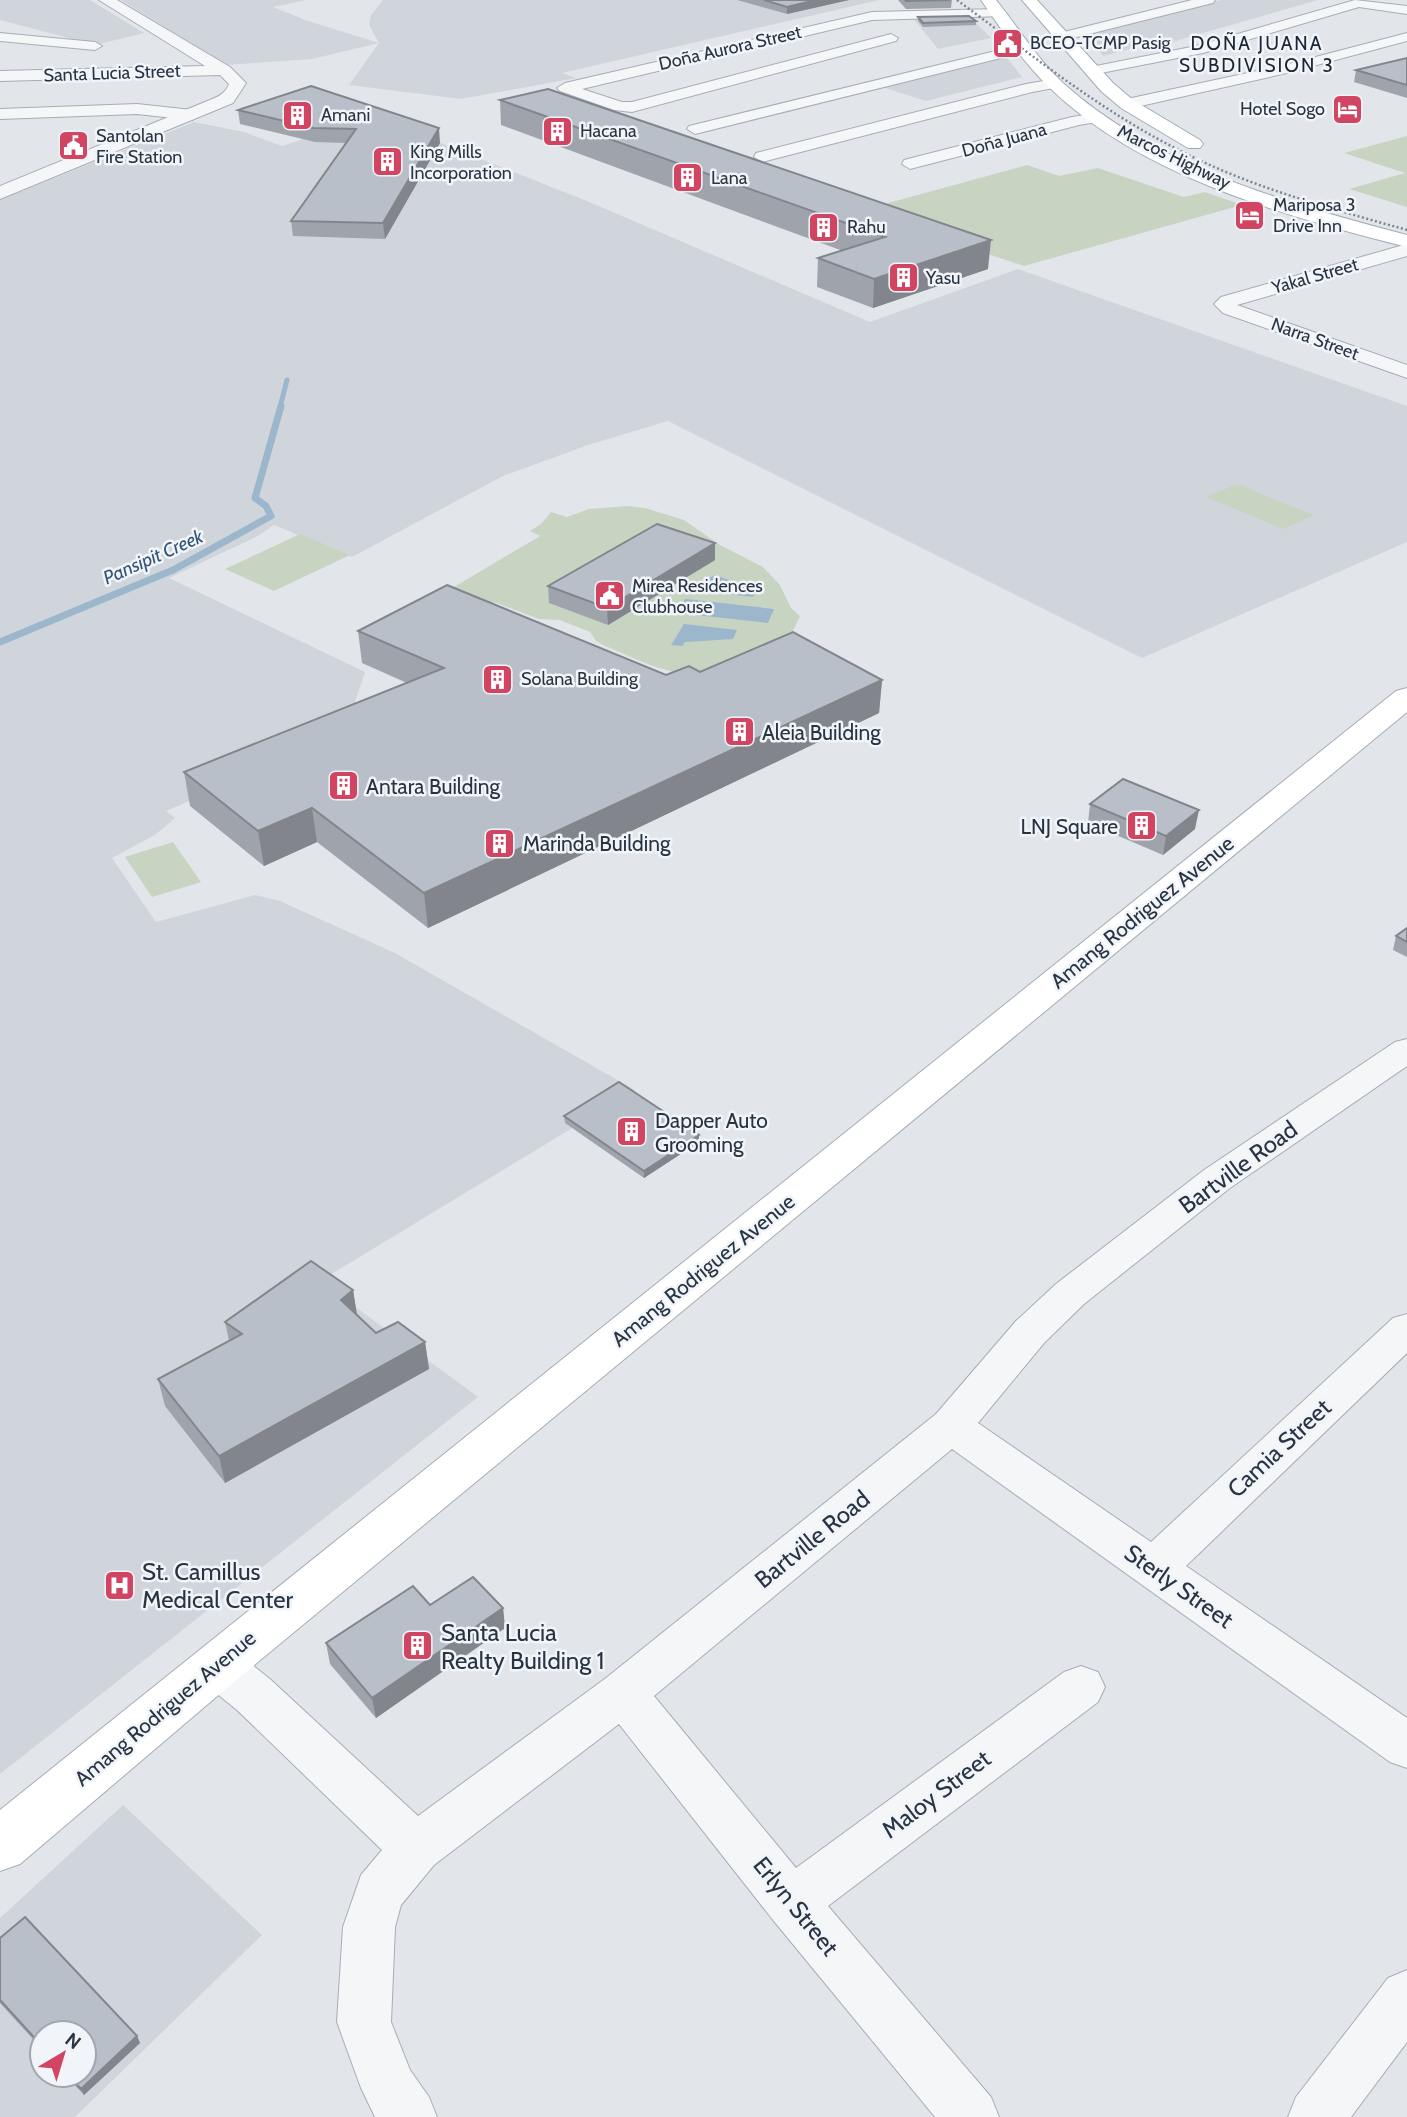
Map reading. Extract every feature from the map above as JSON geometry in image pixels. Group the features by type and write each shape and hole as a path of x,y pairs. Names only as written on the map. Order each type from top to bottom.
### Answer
{"main road":[{"name":"Marcos Highway","path":"1036,9 1091,71 1127,104 1166,129 1207,150"},
{"path":"996,10 1020,14 1036,9"},
{"name":"Marcos Highway","path":"996,10 1055,84 1097,118 1139,144 1203,174 1311,214 1404,241"},
{"name":"Amang Rodriguez Avenue","path":"0,1845 1407,698"}],"street":[{"path":"0,193 192,115 227,99 235,91 238,83 224,70 106,0"},
{"path":"1061,37 1208,0"},
{"path":"1091,71 1198,50 1359,3 1407,10"},
{"name":"Doña Aurora Street","path":"873,16 895,41 632,107 620,107 565,88 873,16 996,10"},
{"path":"0,37 95,46"},
{"path":"1127,104 1175,95 1407,37"},
{"path":"16,57 47,41"},
{"path":"695,129 1024,48"},
{"name":"Santa Lucia Street","path":"0,76 224,70"},
{"path":"762,157 1031,87 1055,84"},
{"path":"1145,85 1210,105"},
{"path":"0,114 137,109 192,115"},
{"name":"Doña Juana","path":"910,164 1078,120 1097,118"},
{"name":"Yakal Street","path":"1224,304 1404,241"},
{"name":"Narra Street","path":"1224,304 1230,309 1397,368"},
{"path":"1397,368 1407,353"},
{"name":"Bartville Road","path":"409,2117 389,2088 364,2022 369,1927 380,1893 416,1848 623,1693 951,1426 1030,1332 1070,1294 1217,1179 1407,1050"},
{"name":"Camia Street","path":"1153,1569 1407,1329"},
{"name":"Sterly Street","path":"951,1426 1407,1746"},
{"path":"218,1665 254,1695 416,1848"},
{"name":"Maloy Street","path":"792,1902 1081,1687"},
{"name":"Erlyn Street","path":"623,1693 971,2117"},
{"path":"1316,2117 1407,1997"}],"shaded area":[{"path":"0,0 90,0 144,33 95,45 0,20"},
{"path":"121,0 306,0 273,7 379,43 312,59 226,65"},
{"path":"383,0 879,0 562,73 576,78 461,99 349,85 379,43 369,25 371,15"},
{"path":"1221,0 1318,0 1154,47 1145,45 1103,56 1087,34"},
{"path":"969,16 991,38 938,49 913,18"},
{"path":"1005,55 1022,77 926,101 876,85"},
{"path":"372,116 587,201 870,322 1018,269 1407,406 1407,542 1142,658 668,421 588,445 503,476 352,557 274,525 256,537 169,578 365,672 344,735 166,811 175,818 155,835 112,858 156,922 255,895 280,901 395,953 635,1090 320,1281 478,1397 0,1774 0,200 194,122 244,132 282,146"},
{"path":"123,1805 262,1935 75,2117 0,2117 0,1918"}],"green space":[{"path":"1407,136 1407,207 1349,189 1405,173 1344,153"},
{"path":"1027,165 1059,176 1098,168 1184,197 1205,192 1242,205 1024,266 859,211"},
{"path":"1237,484 1314,515 1283,529 1206,497"},
{"path":"627,506 645,508 684,520 720,545 763,567 780,585 791,608 800,616 791,635 705,672 679,673 653,666 605,646 596,641 590,632 560,620 539,619 497,603 463,599 449,590 540,536 530,531 541,524 551,512 567,517 589,509"},
{"path":"300,534 350,555 274,591 225,569"},
{"path":"173,842 201,882 152,897 125,857"}],"water":[{"path":"715,575 757,590 753,597 699,591 701,582"},
{"path":"685,599 774,609 768,623 678,613"},
{"path":"684,624 737,630 733,639 671,645"}],"building":[{"path":"764,0 816,0 787,7"},
{"path":"969,16 976,21 923,23 918,17"},
{"path":"1407,58 1407,85 1356,70"},
{"path":"311,86 439,128 383,223 291,221 356,129 313,128 238,110"},
{"path":"548,89 991,240 874,279 818,258 885,237 500,100"},
{"path":"657,524 715,543 607,608 548,586"},
{"path":"447,585 666,675 689,666 700,672 793,632 882,680 424,893 312,808 258,831 184,772 444,668 358,631"},
{"path":"1123,779 1199,810 1166,836 1090,804"},
{"path":"1407,928 1407,942 1396,936"},
{"name":"Dapper Auto Grooming","path":"619,1082 699,1135 644,1171 564,1116"},
{"path":"311,1261 353,1290 341,1300 376,1333 398,1322 425,1342 219,1456 158,1379 242,1334 225,1322"},
{"name":"Santa Lucia Realty Building 1","path":"473,1577 503,1608 372,1698 326,1643 413,1586 430,1605"},
{"path":"25,1917 137,2036 98,2073 98,2019 28,2019 28,2031 0,2000 0,1938"}],"waterway":[{"path":"280,407 287,380"},
{"name":"Pansipit Creek","path":"0,642 173,570 271,516 266,506 255,498 281,406"}],"railway":[{"path":"957,0 1091,98 1177,149 1261,186 1407,230"}],"place":[{"name":"BCEO-TCMP Pasig","path":"1007,43"},
{"name":"Hotel Sogo","path":"1348,109"},
{"name":"Amani","path":"298,115"},
{"name":"Hacana","path":"557,131"},
{"name":"Santolan Fire Station","path":"73,146"},
{"name":"King Mills Incorporation","path":"387,162"},
{"name":"Lana","path":"688,178"},
{"name":"Mariposa 3 Drive Inn","path":"1250,215"},
{"name":"Rahu","path":"824,227"},
{"name":"Yasu","path":"903,278"},
{"name":"Mirea Residences Clubhouse","path":"609,596"},
{"name":"Solana Building","path":"498,679"},
{"name":"Aleia Building","path":"739,732"},
{"name":"Antara Building","path":"343,786"},
{"name":"LNJ Square","path":"1141,826"},
{"name":"Marinda Building","path":"500,843"},
{"name":"Dapper Auto Grooming","path":"632,1132"},
{"name":"St. Camillus Medical Center","path":"119,1585"},
{"name":"Santa Lucia Realty Building 1","path":"418,1646"}],"district":[{"name":"DOÑA JUANA SUBDIVISION 3","path":"1257,54"}]}
